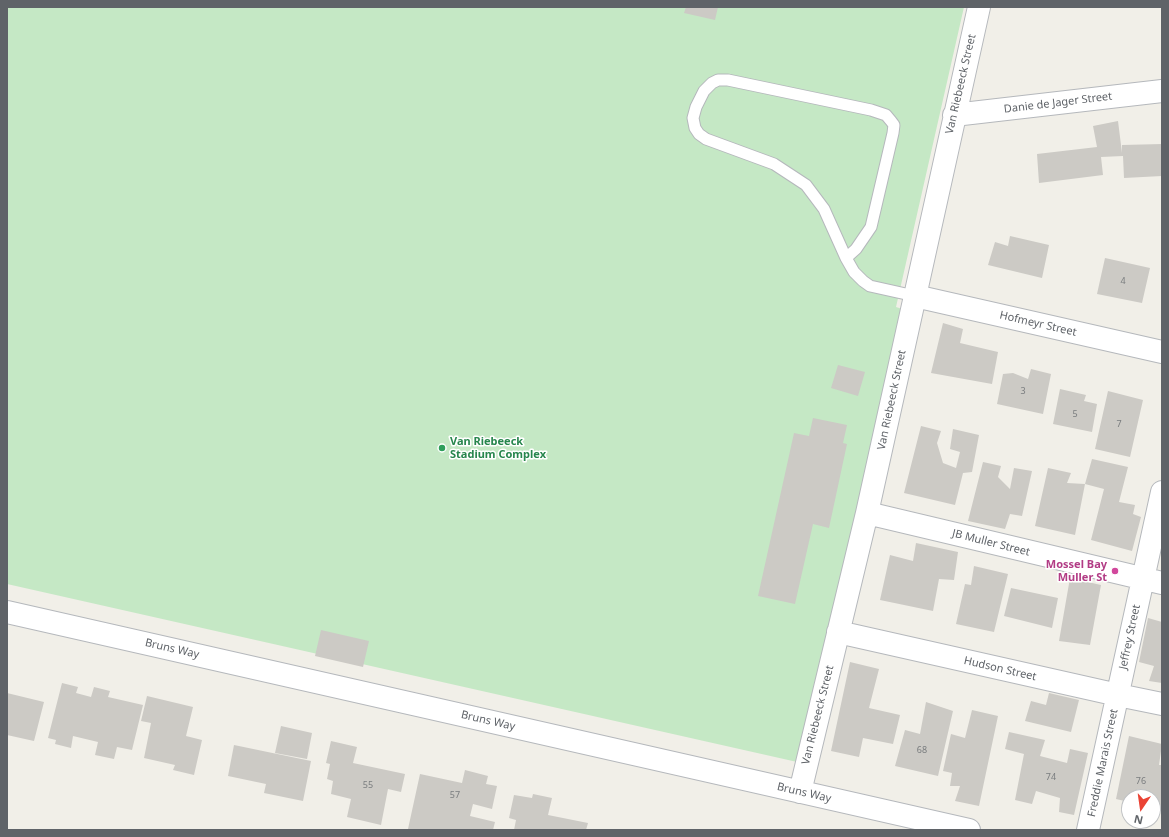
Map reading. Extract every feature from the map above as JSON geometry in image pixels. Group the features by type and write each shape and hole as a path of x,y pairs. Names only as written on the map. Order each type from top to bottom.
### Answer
{"street":[{"name":"Van Riebeeck Street","path":"800,792 867,513 978,7"},
{"name":"Danie de Jager Street","path":"954,115 1162,91"},
{"name":"Hofmeyr Street","path":"915,296 1162,352"},
{"name":"Jeffrey Street","path":"1118,695 1153,581 1162,492"},
{"name":"JB Muller Street","path":"867,513 1153,581"},
{"name":"Bruns Way","path":"7,612 969,830"},
{"name":"Hudson Street","path":"838,632 1162,704"},
{"name":"Freddie Marais Street","path":"1088,830 1118,695"}],"lane":[{"path":"846,258 856,249 871,227 893,134 894,125 891,121 886,115 871,110 728,80 718,80 712,83 704,91 696,107 694,118 695,128 699,134 706,139 774,164 806,185 824,209 846,258 854,272 862,281 870,286 915,296"}],"green space":[{"name":"Van Riebeeck Stadium Complex","path":"7,7 964,7 896,307 909,311 806,764 7,584"}],"building":[{"path":"686,7 718,7 715,20 684,13"},
{"path":"1118,121 1122,153 1122,145 1162,144 1162,176 1124,178 1123,156 1101,157 1103,175 1039,183 1037,154 1097,147 1093,126"},
{"path":"1010,236 1049,245 1042,278 988,265 995,242 1008,246"},
{"path":"1105,258 1150,268 1142,303 1097,294"},
{"path":"943,323 963,329 960,343 998,352 992,384 931,373"},
{"path":"838,365 865,372 858,396 831,388"},
{"path":"1031,369 1051,374 1043,414 997,404 1003,374 1013,373 1028,379"},
{"path":"1060,389 1086,395 1084,401 1097,404 1092,432 1053,424"},
{"path":"1108,391 1143,400 1130,457 1095,449"},
{"path":"813,418 847,425 843,443 847,444 829,528 813,524 795,604 758,596 794,433 809,436"},
{"path":"921,426 941,431 937,443 943,463 956,468 960,452 950,449 953,429 979,435 972,472 963,473 955,505 904,493"},
{"path":"1092,459 1128,467 1119,502 1135,505 1133,514 1141,517 1132,551 1091,540 1104,489 1085,484"},
{"path":"983,462 1001,466 998,477 1010,489 1014,468 1032,471 1022,516 1010,514 1005,529 968,521"},
{"path":"1048,468 1071,473 1067,483 1085,484 1075,535 1035,526"},
{"path":"916,543 958,552 954,580 939,579 933,611 880,600 890,555 913,561"},
{"path":"974,566 1008,574 994,632 956,624 965,584 971,585"},
{"path":"1070,578 1101,585 1090,645 1059,641"},
{"path":"1011,588 1058,598 1052,628 1004,616"},
{"path":"1148,618 1162,622 1162,683 1149,681 1154,666 1139,662"},
{"path":"321,630 369,641 363,667 315,656"},
{"path":"850,662 879,669 869,708 900,715 893,744 863,738 859,757 831,751"},
{"path":"62,683 78,687 76,693 91,697 94,687 110,691 108,697 143,705 132,750 117,747 114,759 95,755 98,742 73,736 71,748 55,744 56,740 48,738"},
{"path":"7,693 44,702 34,741 7,735"},
{"path":"1049,693 1079,700 1071,732 1025,721 1031,701 1046,705"},
{"path":"147,696 193,707 186,736 202,740 194,775 173,770 175,765 144,758 151,723 141,721"},
{"path":"926,702 953,711 938,776 895,766 905,730 920,734"},
{"path":"972,710 998,716 979,806 955,801 960,786 950,786 952,773 943,771 951,734 965,738"},
{"path":"281,726 312,733 307,759 275,753"},
{"path":"1009,732 1045,740 1040,756 1067,763 1070,749 1088,753 1074,815 1059,812 1060,798 1036,791 1032,804 1015,800 1024,754 1005,749"},
{"path":"1129,736 1162,744 1159,765 1162,765 1162,810 1161,789 1121,789 1121,800 1116,799"},
{"path":"331,741 357,747 353,763 405,774 401,792 388,789 381,825 347,817 351,799 331,794 333,781 327,779 330,764 326,763"},
{"path":"234,745 311,761 303,801 264,793 266,784 228,776"},
{"path":"465,770 488,776 486,784 497,786 492,809 473,804 470,816 495,822 493,830 408,829 420,774 462,783"},
{"path":"533,794 552,798 548,815 588,823 586,830 514,830 516,820 509,818 514,795 532,798"}],"place":[{"name":"Van Riebeeck Stadium Complex","path":"442,448"},
{"name":"Mossel Bay Muller St","path":"1115,571"}]}
